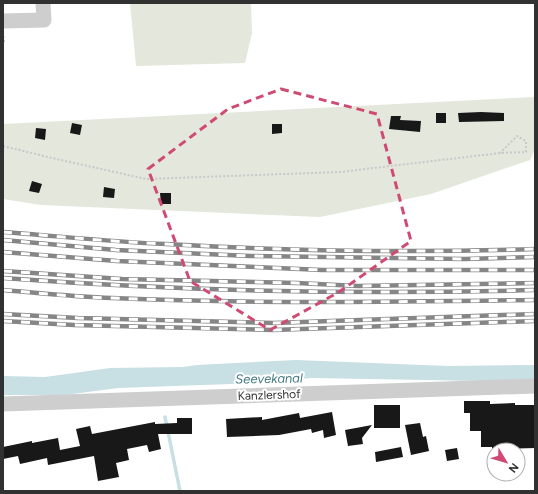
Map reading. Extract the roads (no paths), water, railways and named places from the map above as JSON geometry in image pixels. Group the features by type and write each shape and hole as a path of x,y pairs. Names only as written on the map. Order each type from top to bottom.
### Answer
{"street":[{"path":"3,21 44,20 43,3"},
{"name":"Kanzlershof","path":"3,404 535,386"}],"water":[{"name":"Seevekanal","path":"296,360 448,366 535,365 535,382 312,378 231,384 118,388 65,395 3,395 3,376 45,377 110,368 183,367"}],"waterway":[{"path":"165,417 180,491"}],"railway":[{"path":"3,232 125,242 350,251 535,249"},
{"path":"3,240 116,250 250,256 465,259 535,257"},
{"path":"3,252 117,261 322,270 535,270"},
{"path":"3,271 122,279 358,286 535,283"},
{"path":"3,278 136,286 269,291 402,292 535,290"},
{"path":"3,290 98,297 271,302 535,300"},
{"path":"3,314 78,318 274,323 535,314"},
{"path":"3,321 74,325 273,330 535,321"}]}
